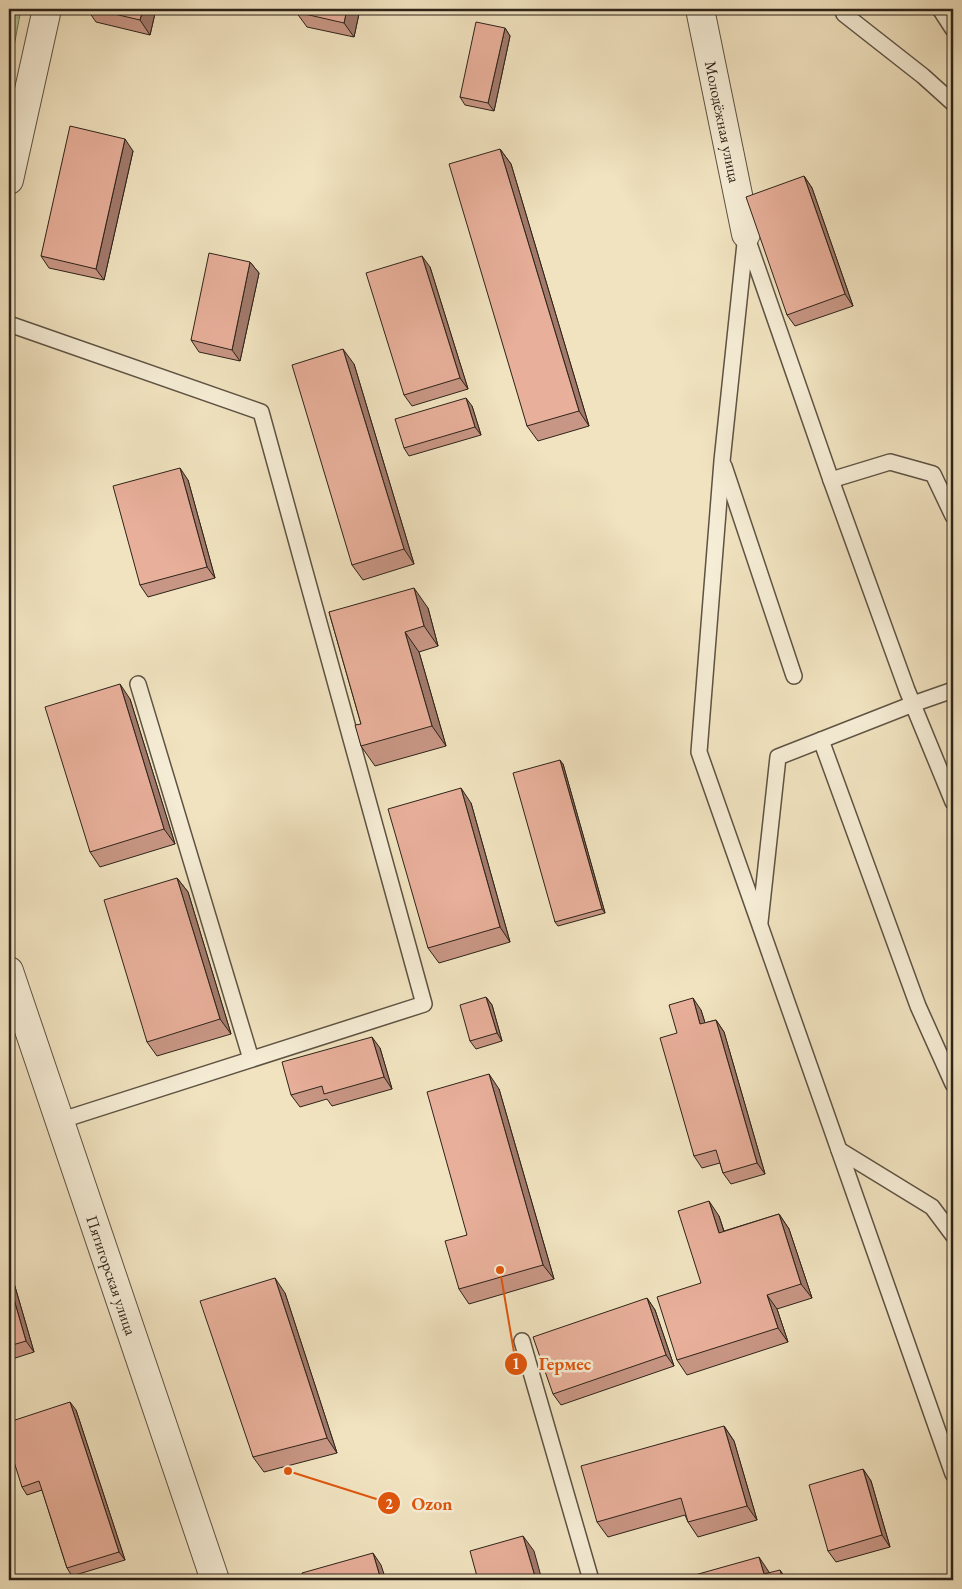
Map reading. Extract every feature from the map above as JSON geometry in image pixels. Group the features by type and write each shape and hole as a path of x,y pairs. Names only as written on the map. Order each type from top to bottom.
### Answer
{"street":[{"path":"9,180 47,9"},
{"name":"Молодёжная улица","path":"700,9 746,234"},
{"name":"Пятигорская улица","path":"9,971 215,1580"}],"lane":[{"path":"842,9 844,14 923,76 953,103"},
{"path":"940,9 953,28"},
{"path":"746,234 722,461 699,752 953,1474"},
{"path":"746,234 831,480 913,704 953,802"},
{"path":"9,324 261,412 424,1004 60,1120"},
{"path":"722,461 794,676"},
{"path":"831,480 890,462 933,474 953,516"},
{"path":"317,616 335,612"},
{"path":"138,684 251,1059"},
{"path":"760,925 778,757 953,690"},
{"path":"821,740 918,1006 953,1084"},
{"path":"839,1150 932,1207 953,1235"},
{"path":"522,1341 591,1580"}],"green space":[{"path":"9,9 21,9 9,73"}],"building":[{"path":"93,9 143,9 140,20"},
{"path":"297,9 347,9 344,23 296,12"},
{"path":"476,22 505,28 488,103 460,97"},
{"path":"70,126 125,139 96,269 41,256"},
{"path":"500,149 579,411 527,426 449,164"},
{"path":"804,176 845,294 787,315 746,197"},
{"path":"209,253 250,262 232,350 191,340"},
{"path":"422,256 460,378 404,395 366,273"},
{"path":"343,349 404,549 352,565 292,365"},
{"path":"466,398 475,427 404,448 395,419"},
{"path":"180,468 207,567 140,585 113,486"},
{"path":"414,588 424,626 405,632 432,726 361,746 355,725 361,724 329,612"},
{"path":"120,684 164,829 90,852 45,707"},
{"path":"560,760 602,909 555,922 513,773"},
{"path":"461,788 500,927 428,948 388,809"},
{"path":"177,878 220,1019 147,1042 104,900"},
{"path":"486,997 497,1033 470,1041 460,1005"},
{"path":"693,998 700,1024 716,1020 757,1163 723,1173 716,1150 694,1156 660,1038 677,1033 669,1005"},
{"path":"372,1037 384,1077 324,1094 322,1086 291,1095 282,1062"},
{"path":"489,1074 543,1265 459,1289 445,1241 467,1235 427,1092"},
{"path":"709,1201 719,1233 779,1214 801,1284 767,1295 778,1328 677,1360 657,1297 701,1283 678,1211"},
{"path":"275,1278 327,1438 253,1457 200,1301"},
{"path":"9,1282 26,1341 9,1346"},
{"path":"647,1298 666,1355 553,1394 533,1337"},
{"path":"70,1402 119,1552 67,1568 39,1481 22,1487 9,1446 9,1422"},
{"path":"724,1426 747,1506 688,1522 681,1498 597,1522 581,1466"},
{"path":"863,1469 882,1535 828,1551 809,1485"},
{"path":"523,1536 536,1580 478,1580 470,1551"},
{"path":"373,1553 381,1580 304,1580 302,1573"},
{"path":"759,1557 764,1574 780,1570 783,1580 677,1580"}],"place":[{"name":"Гермес","path":"500,1270"},
{"name":"Ozon","path":"288,1471"}]}
